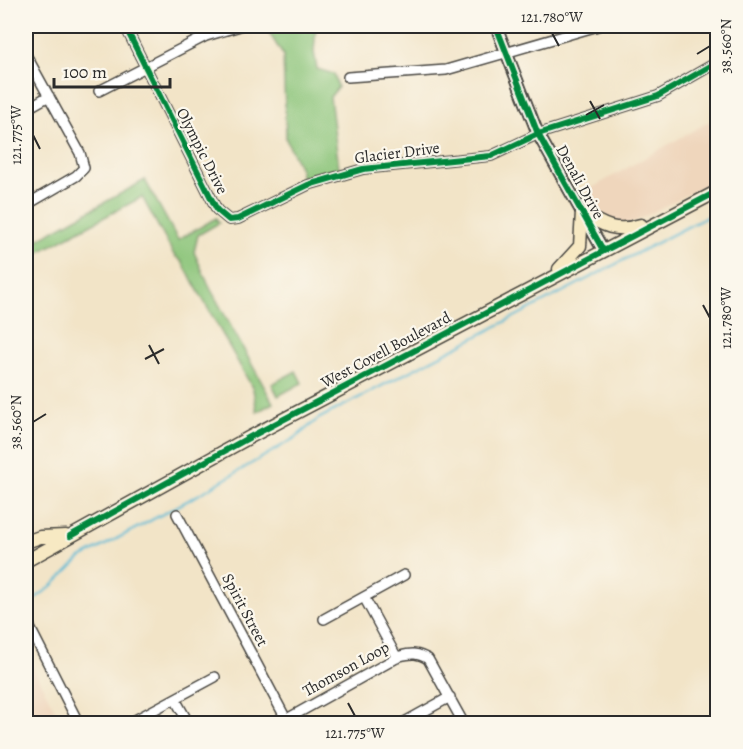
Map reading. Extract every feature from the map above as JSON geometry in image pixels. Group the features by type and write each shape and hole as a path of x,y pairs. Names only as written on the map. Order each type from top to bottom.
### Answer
{"main road":[{"name":"West Covell Boulevard","path":"26,561 603,250 717,191"},
{"path":"549,279 580,246 582,212 612,229 626,229 668,217"},
{"path":"26,542 40,537 70,536"}],"street":[{"name":"Olympic Drive","path":"125,26 217,210 229,220"},
{"path":"99,91 206,36 240,26"},
{"name":"Denali Drive","path":"496,26 504,53 538,134 603,250"},
{"path":"348,77 433,72 598,26"},
{"path":"26,55 82,158 84,168 76,176 26,205"},
{"name":"Glacier Drive","path":"229,220 238,219 308,185 354,171 405,163 478,159 506,150 538,134 657,96 714,64"},
{"path":"26,109 49,96"},
{"name":"Spirit Street","path":"177,514 282,721"},
{"path":"324,619 404,575"},
{"path":"364,597 397,657"},
{"path":"26,623 79,723"},
{"name":"Thomson Loop","path":"282,721 397,657 410,653 420,654 428,659 464,723"},
{"path":"135,720 215,677"},
{"path":"401,723 450,697"},
{"path":"175,699 189,723"}],"shaded area":[{"path":"717,117 717,179 636,221 617,226 593,212 583,193"},
{"path":"26,655 62,723 26,723"}],"green space":[{"path":"271,26 316,26 314,52 317,69 334,74 338,87 330,97 339,168 302,180 300,169 286,139 283,55 268,31"},
{"path":"145,180 178,240 216,218 219,223 198,235 194,252 210,288 273,403 257,412 253,389 182,262 174,255 142,197 26,259 26,246"},
{"path":"296,371 302,383 278,396 272,384"}],"waterway":[{"path":"30,602 51,587 81,558 198,495 295,438 318,419 718,211"}],"cycle path":[{"path":"125,26 217,210 229,220 238,219 308,185 363,169 491,156 538,134 658,96 714,64"},
{"path":"496,26 538,134 603,250"},
{"path":"70,536 250,437 718,191"}]}
